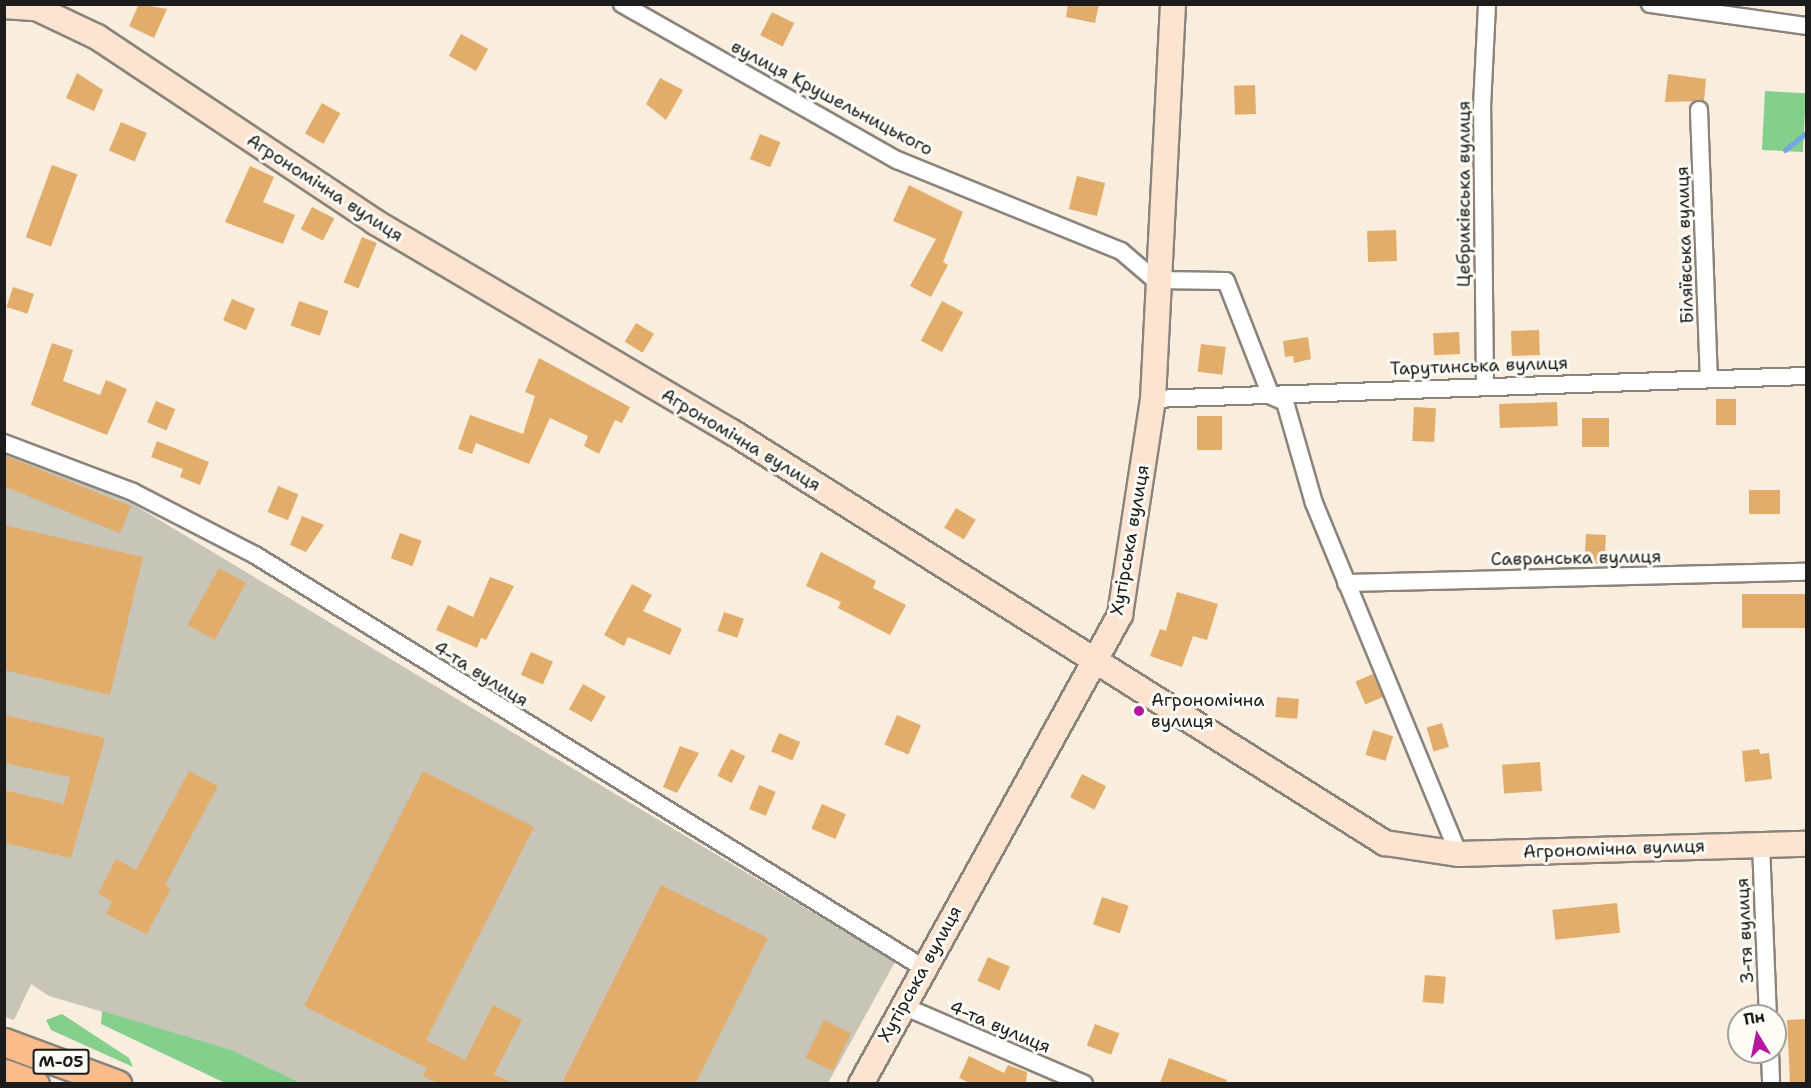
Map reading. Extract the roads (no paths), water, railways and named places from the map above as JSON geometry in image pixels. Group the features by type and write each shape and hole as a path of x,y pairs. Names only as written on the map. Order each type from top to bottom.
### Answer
{"main road":[{"name":"М-05","path":"4,1042 117,1083"},
{"name":"М-05","path":"4,1073 35,1083"}],"street":[{"name":"вулиця Крушельницького","path":"622,4 897,160 1121,251 1155,279"},
{"name":"Хутірська вулиця","path":"861,1083 922,966 1120,615 1153,399 1155,279 1173,4"},
{"name":"Цебриківська вулиця","path":"1485,384 1482,107 1487,4"},
{"path":"1650,4 1806,26"},
{"name":"Агрономічна вулиця","path":"4,6 36,8 97,37 375,222 732,432 1096,661 1352,827 1394,845 1459,854 1806,844"},
{"name":"Біляївська вулиця","path":"1699,110 1709,378"},
{"path":"1155,279 1226,280 1271,396 1285,402 1314,503 1459,854"},
{"name":"Тарутинська вулиця","path":"1153,399 1271,396 1485,384 1806,376"},
{"name":"4-та вулиця","path":"4,443 133,492 255,555 922,966"},
{"name":"Савранська вулиця","path":"1346,583 1806,572"},
{"name":"3-тя вулиця","path":"1761,844 1768,1004"},
{"name":"4-та вулиця","path":"902,1005 1084,1083"},
{"path":"1771,1064 1772,1083"}],"waterway":[{"path":"1785,150 1806,133"}],"place":[{"name":"Агрономічна вулиця","path":"1139,711"}]}
